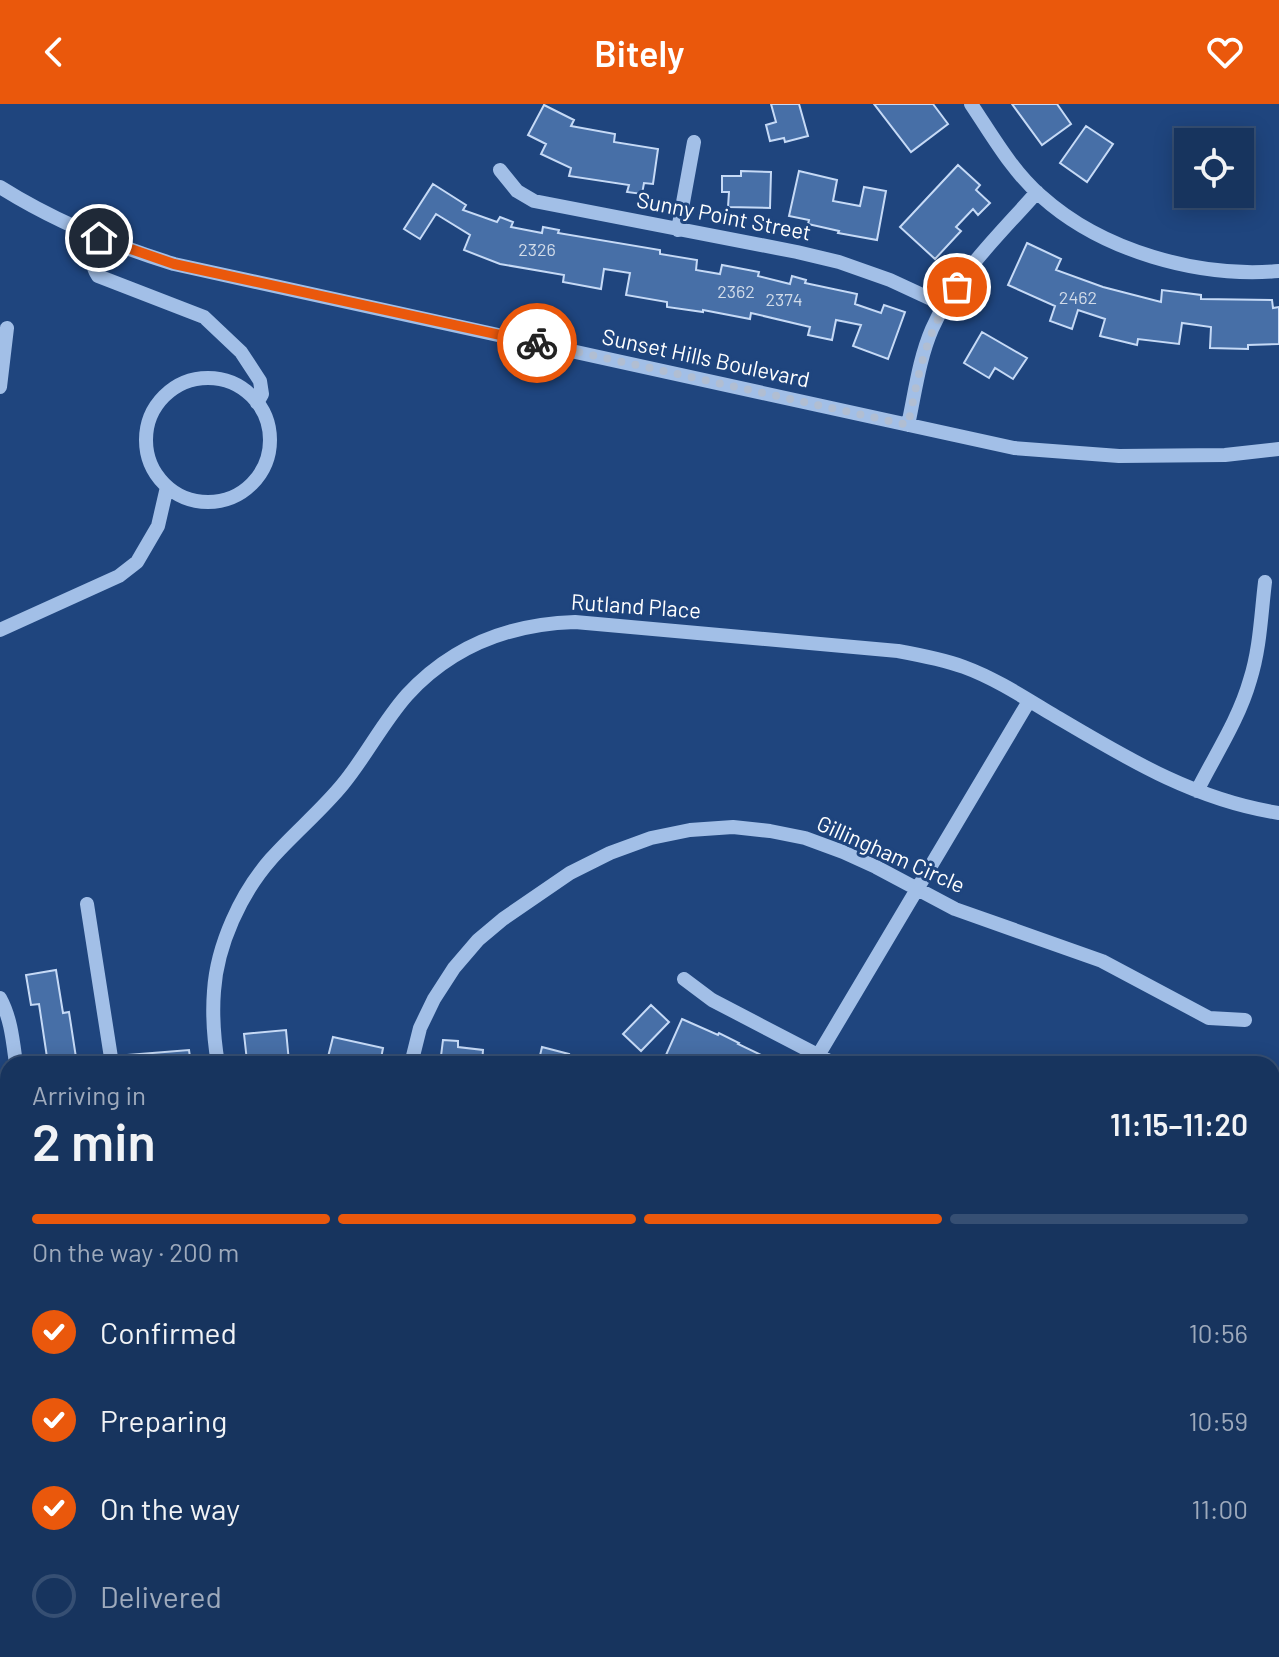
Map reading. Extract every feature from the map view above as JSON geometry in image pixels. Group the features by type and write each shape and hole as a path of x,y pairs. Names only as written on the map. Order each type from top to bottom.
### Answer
{"street":[{"path":"971,104 1013,165 1037,192 1071,219 1112,241 1190,267 1225,271 1279,271"},
{"path":"678,230 694,142"},
{"name":"Sunny Point Street","path":"500,170 517,191 534,201 839,262 890,280 944,305"},
{"name":"Sunset Hills Boulevard","path":"0,187 30,206 99,238 174,264 1014,448 1119,456 1225,455 1279,449"},
{"path":"908,425 924,352 944,305 969,269 1037,192"},
{"path":"99,238 93,258 93,268 98,276 204,317 241,352 260,381 262,394 257,403"},
{"path":"0,387 7,328"},
{"path":"214,378 234,384 257,403 271,433 269,454 261,474 247,490 228,500 207,503 186,499 155,475 147,456 145,436 149,417 160,400 175,387 194,379 214,378"},
{"path":"3,629 119,576 137,562 158,526 167,487"},
{"path":"1197,791 1243,702 1251,679 1265,582"},
{"name":"Rutland Place","path":"217,1056 213,1034 214,989 224,940 244,897 270,860 344,783 407,696 437,668 474,644 525,627 575,622 898,651 931,657 993,680 1145,768 1197,791 1279,813"},
{"path":"818,1056 1029,701"},
{"name":"Gillingham Circle","path":"413,1056 420,1028 454,968 478,940 503,919 570,873 610,853 690,830 733,827 805,838 843,852 955,909 1102,961 1209,1018 1245,1020"},
{"path":"87,904 111,1056"},
{"path":"684,979 712,1000 809,1056"},
{"path":"0,998 12,1032 15,1056"}],"building":[{"path":"771,104 799,104 808,136 785,142 784,138 770,141 766,125 776,122"},
{"path":"874,104 933,104 948,124 911,152"},
{"path":"1012,104 1057,104 1071,124 1042,145"},
{"path":"544,105 574,120 571,126 615,134 614,142 658,149 653,184 644,183 642,194 627,192 629,185 569,176 571,168 541,154 546,144 528,135"},
{"path":"1086,126 1113,144 1087,182 1060,163"},
{"path":"958,165 980,185 976,190 990,203 978,215 973,209 956,227 961,231 935,259 900,227"},
{"path":"741,171 771,172 770,208 728,207 729,192 722,192 722,176 741,176"},
{"path":"799,171 837,180 833,201 860,206 864,187 886,191 877,240 838,233 808,224 809,220 789,216"},
{"path":"433,184 466,205 463,210 497,222 500,217 513,222 511,227 542,233 543,227 559,230 558,233 660,250 660,254 697,260 696,270 720,274 722,265 759,272 758,276 790,284 792,276 806,280 805,283 857,294 855,304 881,313 884,305 905,312 888,359 853,346 861,325 836,320 832,340 808,335 810,327 751,313 750,319 667,307 667,302 626,295 630,273 604,269 601,289 563,282 564,275 500,264 464,250 470,235 436,214 420,239 404,229"},
{"path":"1027,243 1061,259 1056,270 1103,287 1161,302 1162,290 1201,295 1201,299 1272,300 1273,308 1279,307 1279,344 1248,345 1248,349 1210,348 1211,327 1182,323 1179,344 1138,339 1137,345 1100,336 1105,319 1078,310 1072,329 1050,321 1055,306 1008,285"},
{"path":"982,332 1027,358 1013,379 995,368 989,378 964,363"},
{"path":"56,970 63,1013 69,1012 76,1056 47,1056 39,1004 31,1005 26,975"},
{"path":"651,1005 669,1022 641,1051 623,1034"},
{"path":"682,1019 719,1033 763,1056 668,1056 666,1055"},
{"path":"286,1030 288,1056 246,1056 244,1034"},
{"path":"333,1037 383,1048 382,1056 328,1056"},
{"path":"443,1040 458,1041 458,1047 483,1050 483,1056 441,1056"},
{"path":"542,1047 569,1054 568,1056 540,1056"},
{"path":"189,1050 190,1056 128,1056"}],"way so far":[{"path":"537,343 908,425 932,329 957,287"}],"route":[{"path":"99,238 174,264 537,343"}]}
